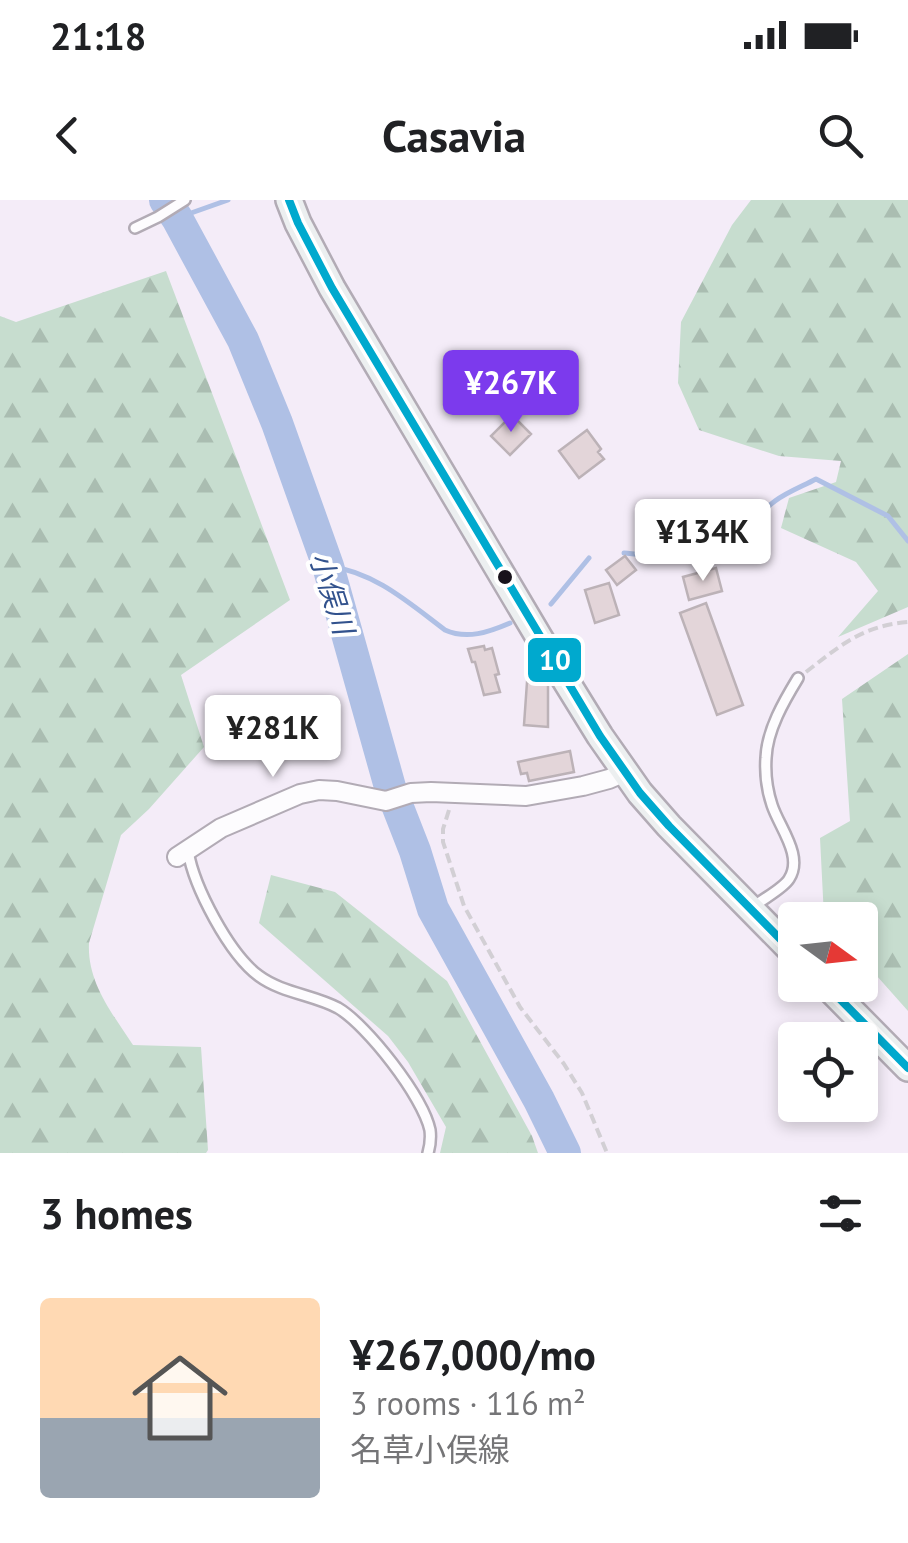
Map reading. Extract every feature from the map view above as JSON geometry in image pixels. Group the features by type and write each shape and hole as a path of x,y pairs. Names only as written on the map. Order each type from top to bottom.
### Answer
{"main road":[{"path":"289,200 332,288 549,654 626,772 669,826 778,937"},
{"path":"843,1002 908,1068"}],"street":[{"path":"182,854 220,828 300,794 319,790 386,802 411,793 526,796 552,793 626,772"}],"lane":[{"path":"135,228 186,200"},
{"path":"750,910 785,884 792,873 794,854 771,804 766,754 782,703 798,678"},
{"path":"182,854 206,905 241,957 259,976 339,1009 390,1058 430,1130 428,1153"}],"path":[{"path":"798,678 852,637 908,622"},
{"path":"462,794 446,816 443,842 464,906 520,1007 582,1093 606,1153"}],"green space":[{"path":"751,200 908,200 908,607 838,637 878,591 856,562 781,528 789,498 836,482 841,461 779,456 699,430 678,383 681,322 732,225"},
{"path":"166,271 290,600 181,675 204,747 121,835 89,943 89,957 102,997 133,1045 201,1047 208,1150 0,1153 0,316 16,322"},
{"path":"908,654 908,1011 878,977 878,902 823,902 820,838 850,821 842,699"},
{"path":"271,875 335,892 447,981 538,1153 440,1153 446,1127 388,1036 259,923"}],"building":[{"path":"512,415 531,434 510,455 491,436"},
{"path":"587,430 604,459 579,478 559,451"},
{"path":"625,556 636,570 617,585 606,570"},
{"path":"716,568 722,591 689,600 683,577"},
{"path":"609,583 619,615 595,623 585,590"},
{"path":"706,603 743,705 717,715 680,613"},
{"path":"484,646 485,650 492,648 500,692 484,695 468,649"},
{"path":"527,682 548,684 548,727 524,725"},
{"path":"570,751 574,772 529,781 527,773 521,774 518,762"}],"waterway":[{"name":"小俣川","path":"165,200 243,340 277,423 328,566 390,787 433,909 565,1153"},
{"path":"177,218 228,200"},
{"path":"624,553 677,558 709,554 731,543 775,501 816,479 888,516 908,541"},
{"path":"551,604 589,558"},
{"path":"328,566 376,582 453,633 478,634 510,623"}],"transit line":[{"name":"10","path":"289,200 332,288 600,736 669,826 778,937"},
{"name":"10","path":"843,1002 908,1068"}]}
